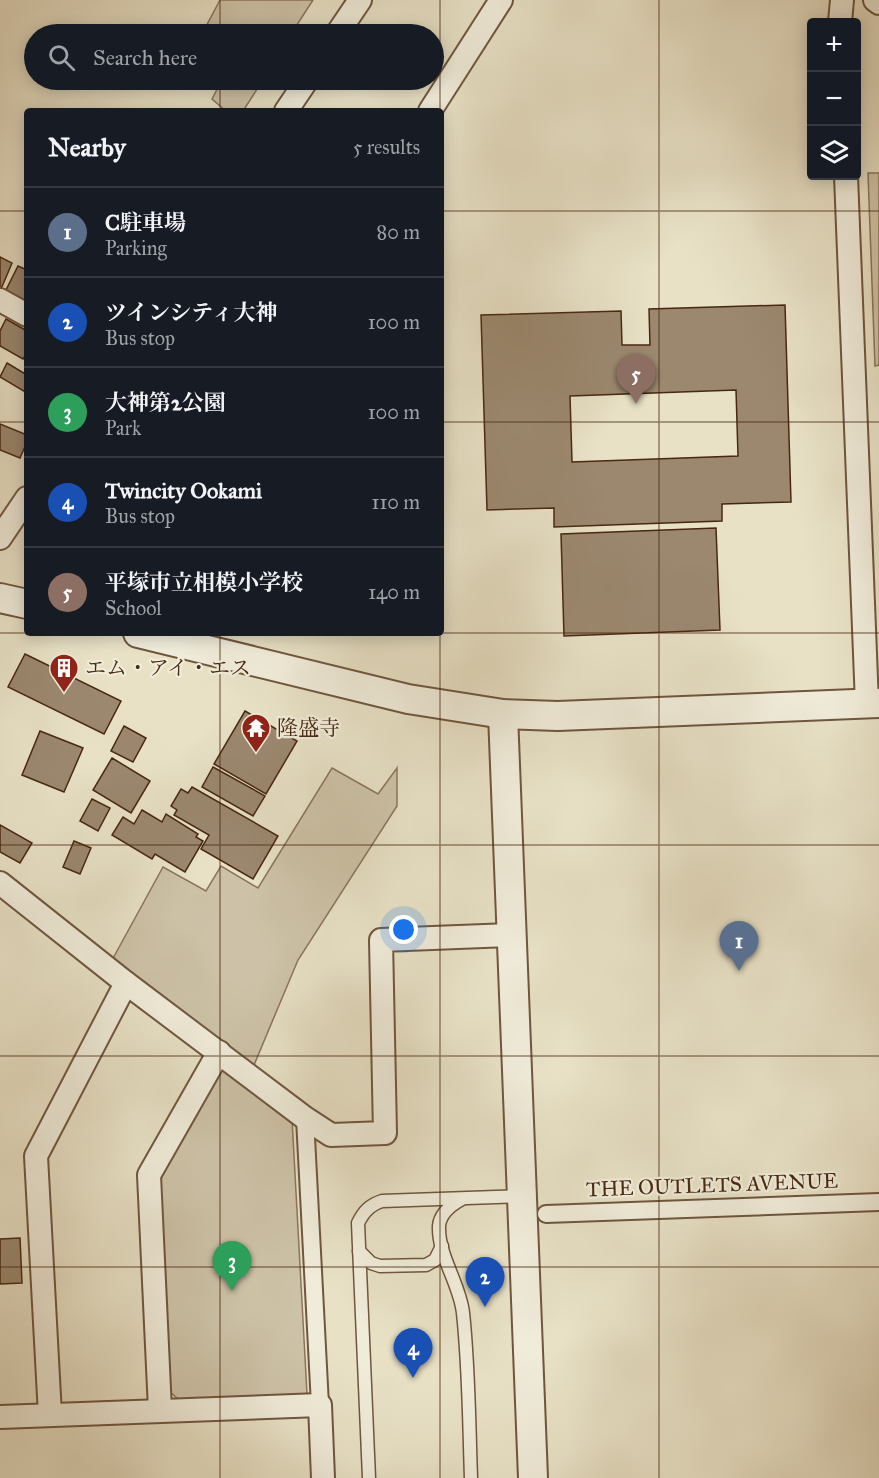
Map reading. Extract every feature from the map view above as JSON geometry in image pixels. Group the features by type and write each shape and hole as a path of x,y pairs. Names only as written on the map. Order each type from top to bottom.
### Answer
{"street":[{"path":"344,24 360,0"},
{"path":"444,89 501,0"},
{"path":"840,18 842,0"},
{"path":"875,0 879,3"},
{"path":"288,108 300,90"},
{"path":"432,108 443,90"},
{"path":"150,636 408,699 503,714 558,716 873,704 846,180"},
{"path":"0,300 24,313"},
{"path":"0,538 24,502"},
{"path":"0,598 24,603"},
{"path":"503,714 534,1478"},
{"path":"2,892 331,1135 385,1133 381,940 512,935"},
{"path":"50,1415 36,1156 126,983"},
{"path":"160,1410 148,1175 219,1052"},
{"path":"305,1118 323,1478"},
{"name":"THE OUTLETS AVENUE","path":"546,1214 879,1202"},
{"path":"0,1417 320,1405"}],"lane":[{"path":"369,1478 358,1223 363,1212 372,1204 382,1201 522,1196"},
{"path":"463,1198 444,1213 439,1223 442,1246 463,1311 471,1478"},
{"path":"359,1251 371,1263 380,1266 426,1265 435,1260 442,1246"}],"shaded area":[{"path":"220,0 313,0 297,24 207,24"},
{"path":"217,90 257,90 245,108 222,108 212,99"},
{"path":"868,173 879,173 879,365 875,366"},
{"path":"332,768 378,794 397,768 397,806 298,960 254,1065 111,962 163,867 206,891 221,866 258,888"},
{"path":"222,1069 292,1119 307,1394 179,1400 168,1390 158,1193 163,1172"}],"building":[{"path":"0,257 12,263 1,289 0,289"},
{"path":"18,266 24,269 24,301 5,292"},
{"path":"785,305 791,502 722,504 722,521 554,527 554,508 487,510 481,315 621,311 622,345 650,345 649,309","holes":["736,390 738,456 572,462 570,396"]},
{"path":"6,319 24,329 23,359 0,346 0,331"},
{"path":"7,363 24,373 24,391 0,377"},
{"path":"0,424 24,434 24,449 20,458 0,450"},
{"path":"716,528 720,630 564,636 561,534"},
{"name":"エム・アイ・エス","path":"25,654 121,701 104,734 8,687"},
{"name":"隆盛寺","path":"245,711 297,741 266,794 214,764"},
{"path":"124,726 146,738 133,762 111,751"},
{"path":"40,731 83,748 64,792 22,775"},
{"path":"112,758 150,781 131,813 93,790"},
{"path":"213,767 265,796 253,816 202,787"},
{"path":"192,787 278,836 253,879 201,849 209,835 174,815 177,810 171,806 181,789 188,793"},
{"path":"92,799 110,808 98,831 80,821"},
{"path":"142,810 162,822 166,814 198,834 196,837 203,841 185,872 155,854 152,859 112,835 123,817 134,824"},
{"path":"0,825 32,843 20,863 0,852"},
{"path":"74,841 91,848 80,874 63,867"},
{"path":"20,1238 22,1283 0,1284 0,1239"}],"place":[{"name":"平塚市立相模小学校","path":"636,404"},
{"name":"エム・アイ・エス","path":"64,694"},
{"name":"隆盛寺","path":"256,754"},
{"name":"C駐車場","path":"739,971"},
{"name":"大神第2公園","path":"232,1291"},
{"name":"ツインシティ大神","path":"485,1307"},
{"name":"Twincity Ookami","path":"413,1378"}]}
